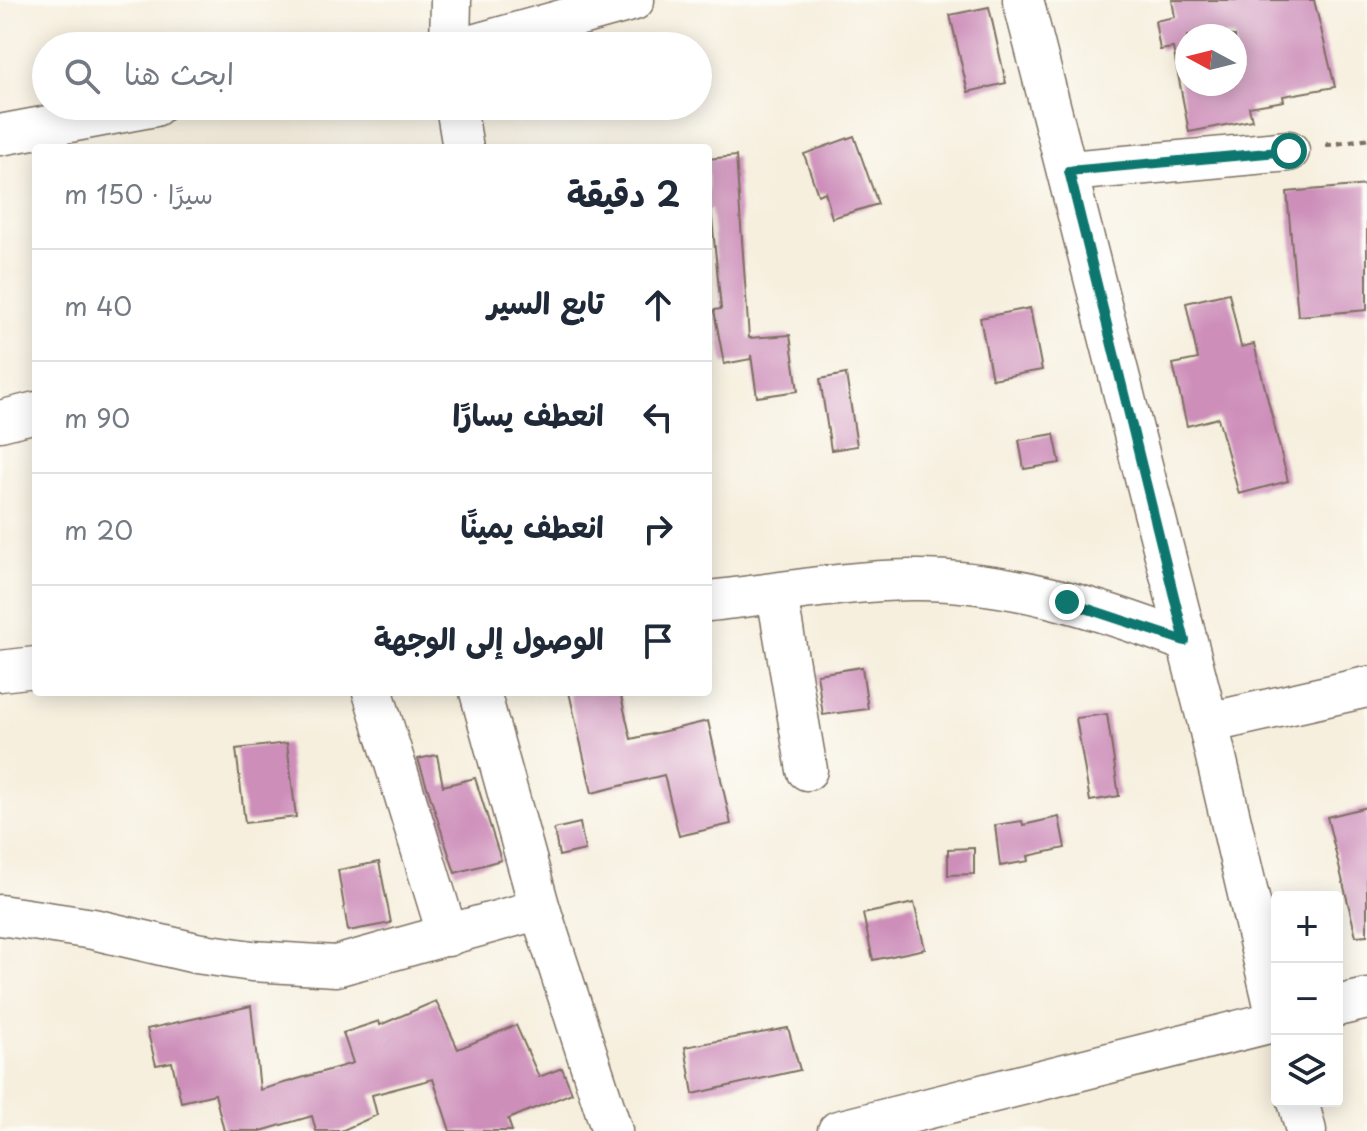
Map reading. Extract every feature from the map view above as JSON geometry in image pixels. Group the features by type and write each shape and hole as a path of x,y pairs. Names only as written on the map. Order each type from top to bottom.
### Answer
{"street":[{"path":"450,32 451,0"},
{"path":"519,32 634,0"},
{"path":"1023,0 1208,723 1271,993"},
{"path":"0,135 80,120"},
{"path":"458,120 462,144"},
{"path":"1069,171 1289,151"},
{"path":"0,421 32,413"},
{"path":"712,601 910,580 963,584 1067,602 1185,641"},
{"path":"777,594 807,770"},
{"path":"0,671 32,667"},
{"path":"1208,723 1367,687"},
{"path":"374,696 448,936"},
{"path":"481,696 540,909 612,1131"},
{"path":"0,915 93,929 196,953 294,965 336,966 540,909"},
{"path":"1343,1005 1367,999"},
{"path":"838,1131 905,1123 1271,1021"},
{"path":"1300,1107 1306,1131"}],"building":[{"path":"1172,0 1314,0 1335,87 1283,96 1284,101 1249,107 1252,120 1189,132 1182,96 1247,96 1247,24 1175,24 1175,58 1173,48 1160,50 1155,21 1175,17"},
{"path":"989,7 1006,83 968,92 950,15"},
{"path":"854,136 878,204 832,218 825,192 818,195 804,154"},
{"path":"736,156 749,338 790,335 798,391 757,397 751,355 751,359 724,364 714,310 721,309 712,219 712,159"},
{"path":"1367,185 1367,310 1298,316 1287,192"},
{"path":"1229,293 1241,347 1254,344 1288,481 1239,494 1218,418 1187,426 1173,364 1198,359 1186,303"},
{"path":"1030,308 1042,370 992,379 980,318"},
{"path":"846,374 857,446 831,450 820,379"},
{"path":"1054,434 1060,463 1024,469 1019,440"},
{"path":"862,667 868,709 823,715 817,674"},
{"path":"570,696 621,696 631,739 708,721 731,824 679,836 664,775 592,793"},
{"path":"1107,714 1119,796 1090,801 1076,718"},
{"path":"287,743 296,817 245,823 236,749"},
{"path":"437,755 443,786 475,778 501,860 455,873 418,759"},
{"path":"1367,807 1367,935 1356,936 1327,817"},
{"path":"1059,817 1065,848 1028,856 1029,861 1000,866 995,825 1022,821 1023,825"},
{"path":"580,823 585,850 559,856 554,829"},
{"path":"974,848 974,874 948,875 948,849"},
{"path":"379,862 391,923 348,931 338,870"},
{"path":"914,903 925,949 873,960 863,914"},
{"path":"436,1001 458,1049 516,1025 539,1077 562,1068 572,1093 508,1119 512,1131 450,1131 433,1079 372,1095 377,1115 341,1131 316,1131 312,1116 261,1131 224,1131 215,1094 181,1102 172,1062 156,1065 147,1029 251,1006 260,1090 353,1063 343,1033 379,1021 380,1025"},
{"path":"788,1028 800,1070 693,1094 685,1047"}],"route":[{"path":"1067,602 1127,619 1185,641 1069,171 1289,151"}]}
